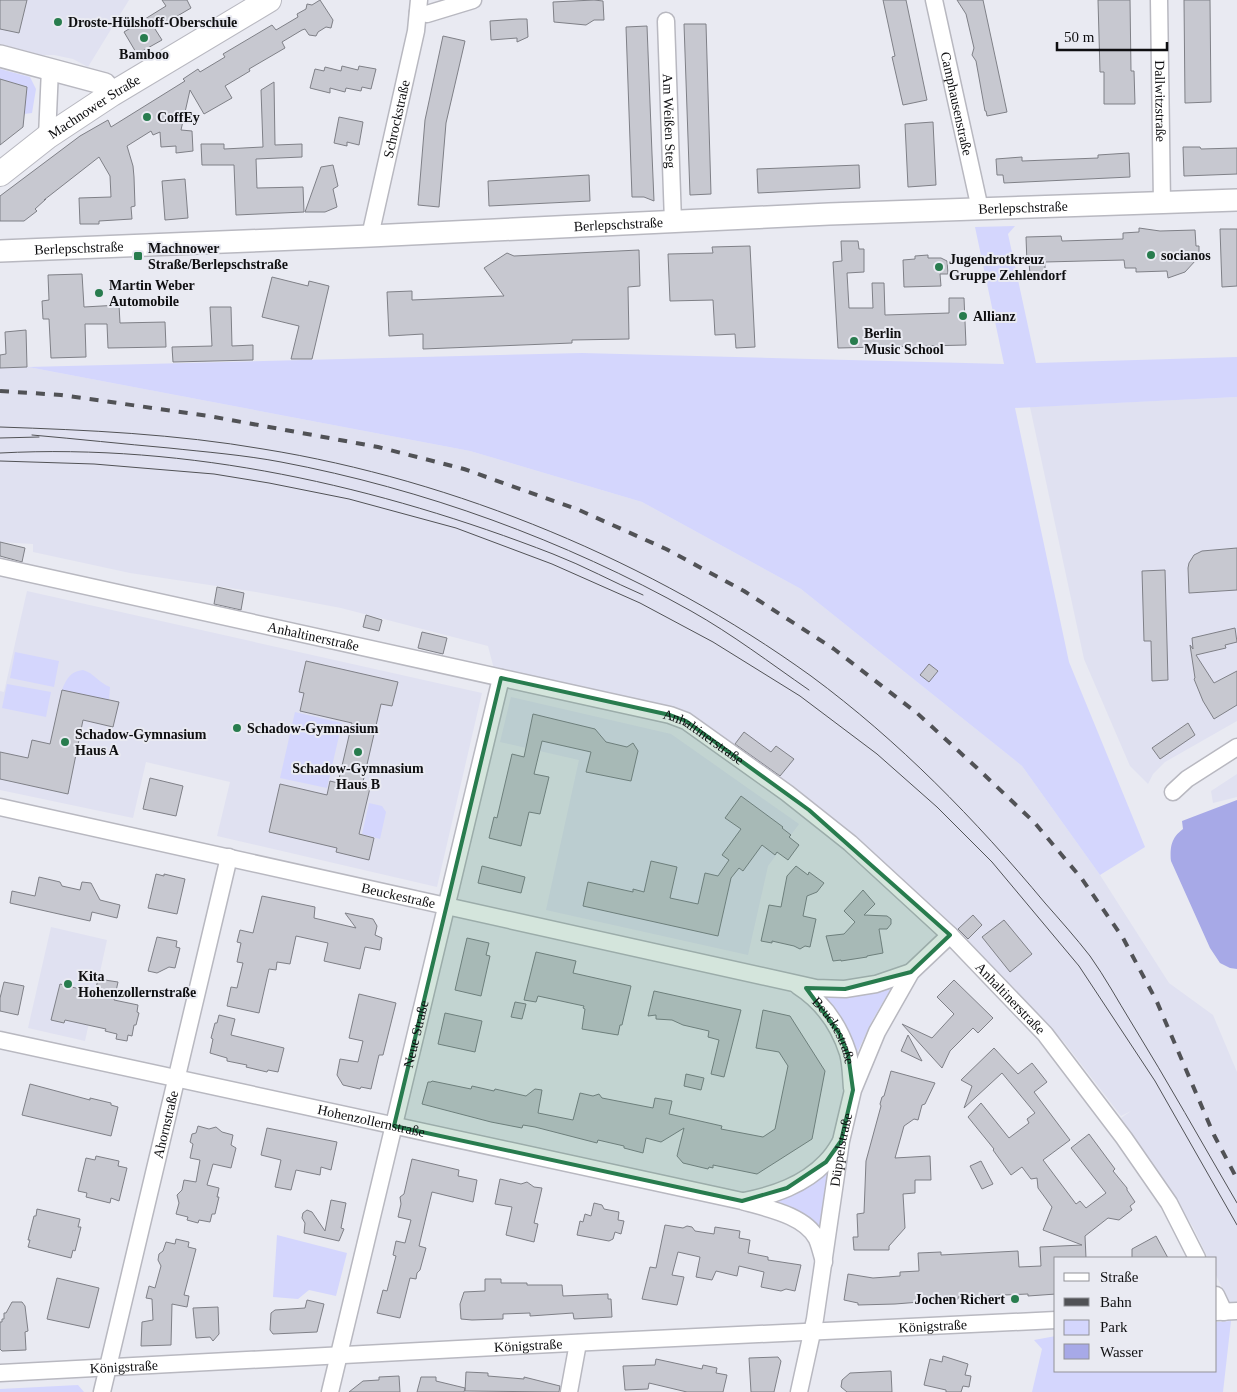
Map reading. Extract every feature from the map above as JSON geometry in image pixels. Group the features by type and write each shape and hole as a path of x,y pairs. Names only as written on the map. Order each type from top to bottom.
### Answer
{"main road":[{"name":"Machnower Straße","path":"0,174 47,137 112,94 270,0"}],"street":[{"path":"419,6 427,14 473,0"},
{"name":"Camphausenstraße","path":"934,0 980,209"},
{"name":"Dallwitzstraße","path":"1159,0 1162,203"},
{"name":"Schrockstraße","path":"370,236 416,31 419,6"},
{"name":"Am Weißen Steg","path":"666,21 673,222"},
{"path":"0,56 105,84 112,94"},
{"path":"47,137 50,69"},
{"name":"Berlepschstraße","path":"0,251 980,209 1237,200"},
{"name":"Anhaltinerstraße","path":"0,567 670,715 686,721 809,810 850,843 950,935 1045,1034 1124,1138 1169,1203 1196,1257"},
{"name":"Neue Straße","path":"330,1392 501,678"},
{"path":"1174,792 1187,778 1237,747"},
{"name":"Beuckestraße","path":"0,807 816,988 845,989 876,984 911,972"},
{"name":"Ahornstraße","path":"102,1392 229,858"},
{"name":"Düppelstraße","path":"800,1392 813,1331 842,1142 853,1090 877,1032 911,972 950,935"},
{"name":"Beuckestraße","path":"794,984 814,996 828,1013 839,1032 848,1054 853,1090"},
{"name":"Hohenzollernstraße","path":"0,1040 742,1201 783,1212 802,1223 817,1238 824,1262"},
{"name":"Hohenzollernstraße","path":"742,1201 763,1197 807,1178 826,1162 842,1142"},
{"path":"1217,1297 1226,1312"},
{"name":"Königstraße","path":"0,1373 578,1342 1054,1320"},
{"path":"570,1392 578,1342"}],"highlighted area":[{"path":"501,678 670,715 686,721 809,810 950,935 911,972 845,989 806,988 839,1033 848,1054 853,1090 841,1141 826,1162 787,1188 742,1201 394,1126"}],"shaded area":[{"name":"Droste-Hülshoff-Oberschule","path":"0,0 129,0 88,67 73,59 54,55 41,55 0,44"},
{"path":"28,367 470,451 642,502 801,589 1022,766 1100,875 1169,983 1213,1015 1237,1072 1237,1302 1229,1303 1217,1277 1217,1257 1208,1257 1193,1227 1121,1118 1131,1111 1121,1116 1064,1042 956,930 709,729 494,669 488,646 341,608 256,592 130,573 33,552 33,544 0,542 0,368"},
{"path":"1237,397 1237,721 1165,762 1153,774 1148,784 1130,766 1084,659 1030,407"},
{"name":"Schadow-Gymnasium","path":"27,591 482,693 437,887 217,836 230,782 146,762 133,818 0,790 0,691 4,692"},
{"path":"511,697 671,734 799,824 768,866 748,955 546,910 579,760 500,742"},
{"path":"1237,774 1237,797 1213,803 1211,791"},
{"name":"Kita Hohenzollernstraße","path":"51,927 107,940 85,1041 28,1028"}],"green space":[{"path":"0,69 30,77 36,89 32,113 24,114 27,87 0,79"},
{"path":"1015,226 1008,234 1036,363 1237,357 1237,397 1015,408 1069,662 1145,847 1100,875 1022,766 801,589 642,502 470,451 28,367 582,353 1004,364 975,227"},
{"path":"15,652 59,661 54,687 10,678"},
{"path":"83,670 110,687 109,700 62,690 70,676 75,672"},
{"path":"7,684 51,692 46,717 2,708"},
{"path":"295,712 342,723 327,788 280,778"},
{"path":"369,803 382,806 386,812 380,839 362,834"},
{"path":"888,987 890,990 872,1021 857,1053 854,1052 824,998 825,996"},
{"path":"830,1166 821,1231 796,1211 779,1202 779,1199"},
{"path":"277,1235 347,1253 336,1296 309,1290 298,1299 273,1297"},
{"path":"1231,1321 1223,1392 1032,1392 1042,1349 1034,1340 1054,1336 1054,1372 1217,1372 1217,1322"},
{"path":"78,1385 84,1392 0,1392 0,1389"}],"water":[{"path":"1237,800 1237,969 1220,963 1210,948 1171,861 1171,847 1174,839 1183,829 1182,821"}],"building":[{"path":"0,0 27,0 19,33 0,29"},
{"path":"162,0 187,0 191,8 155,29 162,40 137,54 124,32 166,6"},
{"path":"320,0 333,20 331,28 326,27 318,32 316,36 309,35 305,29 282,42 285,48 249,69 250,71 225,86 232,98 204,114 190,90 181,130 192,131 193,151 176,153 176,146 161,147 160,132 153,135 151,131 127,146 134,177 135,206 131,207 132,219 99,221 99,224 80,224 79,198 111,197 110,176 99,157 44,200 46,199 35,209 37,211 24,221 0,221 0,196 80,136 108,120 111,127 185,81 183,79 198,69 200,72 225,57 223,54 272,25 276,30 298,17 297,14 306,9 307,4 312,5"},
{"path":"883,0 906,0 927,100 903,105 892,57 895,56"},
{"path":"957,0 983,0 1007,112 987,116 976,61 972,55 974,48 966,14"},
{"path":"1098,0 1130,0 1131,71 1134,71 1135,104 1104,104 1104,72 1100,72"},
{"path":"1184,0 1210,0 1211,102 1185,103"},
{"path":"603,1 604,20 594,20 586,25 554,22 553,2"},
{"path":"527,19 528,37 517,42 517,38 491,40 490,21"},
{"path":"684,24 706,24 711,194 690,195"},
{"path":"647,26 654,201 644,197 632,197 626,27"},
{"path":"443,36 465,41 446,123 439,207 418,205 425,120"},
{"path":"342,66 358,70 359,66 376,69 371,89 362,87 361,91 346,88 345,92 330,88 330,93 310,88 315,69 324,71 325,67 341,71"},
{"path":"0,79 27,87 23,127 0,145"},
{"path":"274,82 275,145 302,144 302,157 256,159 257,188 303,187 304,212 236,215 234,165 202,165 201,144 224,144 224,149 263,147 261,90"},
{"path":"339,117 363,122 359,145 347,142 347,146 334,143"},
{"path":"933,122 936,185 908,187 905,124"},
{"path":"1183,147 1200,147 1201,149 1237,148 1237,174 1184,176"},
{"path":"1129,153 1130,177 1004,183 1003,175 997,175 996,159 1022,157 1022,161 1098,158 1098,155"},
{"path":"333,165 338,186 333,189 337,207 325,212 305,212 321,167"},
{"path":"859,165 860,188 758,193 757,169"},
{"path":"589,175 590,201 489,206 488,181"},
{"path":"185,179 188,218 165,220 162,181"},
{"path":"1139,228 1160,231 1195,230 1196,246 1199,246 1199,259 1185,272 1168,278 1167,271 1136,272 1136,268 1125,268 1124,260 1045,262 1045,273 1030,274 1029,263 1027,263 1026,237 1061,236 1062,241 1123,239 1123,233 1139,232"},
{"path":"1220,229 1237,229 1237,286 1222,287"},
{"path":"841,241 858,241 859,249 864,249 864,272 847,273 849,308 873,308 872,283 884,283 885,315 949,313 949,298 964,298 966,345 838,348 833,262 842,261"},
{"path":"750,246 755,347 736,348 735,334 715,335 713,300 670,301 668,254 713,253 712,247"},
{"path":"639,250 640,286 628,287 629,339 572,340 572,343 423,349 423,334 389,336 387,292 412,291 412,300 504,296 484,268 507,253 514,256"},
{"path":"928,255 928,258 941,258 947,261 948,274 940,274 941,286 904,287 903,260 915,259 915,256"},
{"path":"82,274 84,307 119,305 120,323 165,322 166,347 108,348 107,324 85,324 86,357 51,358 49,319 43,319 42,301 49,300 48,275"},
{"path":"272,277 308,286 309,281 329,286 312,359 291,359 299,326 262,317"},
{"path":"210,307 231,307 232,346 253,345 253,360 173,362 172,347 212,346"},
{"path":"26,330 27,367 0,368 0,355 6,354 5,332"},
{"path":"0,542 25,548 22,562 0,556"},
{"path":"1237,548 1237,590 1189,593 1188,568 1194,555 1202,551"},
{"path":"1165,570 1168,680 1152,681 1151,641 1144,641 1142,571"},
{"path":"217,587 244,593 241,610 214,604"},
{"path":"366,615 382,620 379,631 363,627"},
{"path":"1235,628 1237,642 1225,645 1226,648 1196,655 1214,683 1237,671 1237,705 1214,719 1203,701 1194,679 1190,645 1193,649 1192,638"},
{"path":"422,632 447,638 443,654 418,648"},
{"name":"Schadow-Gymnasium Haus B","path":"306,661 398,682 392,706 381,704 362,786 370,788 359,834 374,838 369,860 336,852 337,848 269,832 280,784 327,795 330,781 338,783 352,723 300,711 304,693 299,692"},
{"path":"929,664 938,671 929,682 920,675"},
{"name":"Schadow-Gymnasium Haus A","path":"62,690 119,702 113,727 83,720 68,794 0,779 0,752 28,758 32,740 50,744"},
{"path":"533,714 595,729 606,742 627,747 633,743 638,751 631,781 586,772 591,752 542,741 534,774 549,777 540,814 529,812 521,846 489,838 494,817 497,818 512,754 524,757"},
{"path":"1188,723 1195,735 1160,759 1152,748"},
{"path":"744,732 771,752 776,746 794,759 780,776 735,744"},
{"path":"150,778 183,786 176,816 143,809"},
{"path":"741,796 783,827 791,835 789,837 799,845 788,860 777,852 775,855 762,845 743,871 739,868 731,878 718,936 583,906 588,882 633,892 633,889 644,892 651,861 677,867 670,898 698,904 705,873 718,876 729,860 722,855 741,829 725,818"},
{"path":"482,866 525,877 521,893 478,883"},
{"path":"796,866 808,875 809,872 824,883 817,892 807,896 803,916 816,919 810,947 805,946 800,949 772,941 772,943 761,941 769,905 781,907 787,876"},
{"path":"156,874 185,879 177,914 148,908"},
{"path":"39,877 60,882 62,886 80,890 82,882 91,883 100,900 120,905 117,918 92,912 90,921 10,903 12,891 35,896"},
{"path":"863,890 875,904 864,915 887,916 891,919 891,924 887,929 879,929 883,953 833,961 826,936 844,934 855,922 844,911"},
{"path":"262,896 315,907 314,918 356,928 345,913 373,919 377,926 375,935 382,938 380,950 365,947 360,969 324,961 328,943 296,936 290,964 277,962 276,970 269,969 259,1013 227,1006 231,987 237,988 243,963 237,962 241,943 237,942 240,930 253,933"},
{"path":"973,915 982,925 968,939 958,929"},
{"path":"1004,920 1032,954 1010,972 982,937"},
{"path":"157,937 177,941 176,947 180,948 175,968 169,967 157,973 148,971"},
{"path":"467,938 489,943 486,955 490,956 481,996 455,990"},
{"path":"536,952 576,961 573,973 631,986 618,1035 582,1029 584,1006 538,996 536,1002 524,1000"},
{"path":"98,979 118,982 114,1000 138,1005 137,1012 139,1013 136,1025 134,1025 132,1036 128,1035 127,1041 116,1039 117,1034 105,1031 106,1029 65,1020 64,1023 51,1020 60,984 95,993"},
{"path":"954,980 993,1018 978,1033 973,1028 950,1051 942,1068 902,1024 932,1038 954,1014 937,997"},
{"path":"4,982 24,986 18,1015 0,1011 0,998"},
{"path":"654,991 741,1010 724,1077 711,1074 719,1040 708,1037 709,1031 683,1025 672,1020 656,1019 656,1015 648,1016"},
{"path":"359,994 396,1003 383,1055 379,1055 371,1089 361,1087 360,1089 343,1085 337,1075 340,1059 358,1062 363,1041 349,1038"},
{"path":"515,1002 526,1004 522,1019 511,1017"},
{"path":"763,1010 790,1016 825,1071 812,1139 757,1174 713,1165 713,1168 709,1167 708,1169 683,1163 677,1156 684,1128 661,1142 646,1138 643,1153 598,1140 597,1143 535,1127 523,1125 522,1128 491,1122 422,1104 428,1082 432,1081 471,1089 472,1086 494,1091 495,1089 526,1096 535,1089 542,1090 538,1113 573,1120 580,1093 593,1096 599,1094 602,1098 653,1108 655,1098 672,1101 669,1114 722,1126 721,1129 763,1137 775,1129 788,1066 779,1052 756,1048"},
{"path":"445,1013 482,1021 475,1052 438,1044"},
{"path":"219,1015 235,1019 231,1035 284,1048 278,1072 268,1070 267,1072 246,1067 247,1065 227,1061 227,1058 210,1053 213,1039 211,1038"},
{"path":"908,1035 922,1061 901,1051"},
{"path":"994,1048 1018,1074 1032,1063 1047,1082 1034,1092 1070,1140 1043,1160 1076,1204 1080,1201 1086,1208 1106,1193 1071,1148 1089,1134 1115,1169 1113,1171 1127,1188 1135,1202 1130,1206 1132,1210 1119,1220 1108,1218 1085,1236 1086,1257 1054,1257 1054,1294 958,1297 958,1299 895,1304 858,1305 858,1303 844,1300 848,1274 873,1278 900,1276 900,1272 919,1271 918,1253 941,1252 941,1255 1018,1251 1019,1267 1041,1266 1040,1247 1082,1245 1043,1230 1052,1207 1038,1188 1037,1178 1031,1179 1022,1167 1011,1175 994,1149 968,1117 981,1103 1009,1138 1029,1123 1027,1119 1035,1113 1002,1073 964,1108 972,1086 961,1080"},
{"path":"891,1071 935,1083 925,1104 922,1105 918,1120 914,1119 904,1126 895,1158 930,1156 931,1180 915,1180 915,1193 903,1194 905,1228 889,1246 889,1250 854,1250 853,1237 858,1237 857,1214 864,1213 866,1161 880,1104"},
{"path":"686,1074 704,1078 701,1090 684,1086"},
{"path":"30,1084 90,1100 90,1098 111,1103 111,1105 118,1107 111,1136 22,1115"},
{"path":"198,1126 209,1129 216,1127 222,1132 233,1135 231,1145 236,1148 231,1168 213,1164 207,1185 219,1188 215,1214 212,1214 210,1222 199,1220 198,1223 187,1220 188,1217 176,1214 179,1203 177,1195 182,1190 184,1180 196,1182 200,1160 190,1158 193,1144 190,1142 192,1134 196,1133"},
{"path":"267,1128 337,1142 331,1170 321,1167 320,1175 296,1170 291,1190 275,1187 281,1160 261,1155"},
{"path":"96,1156 119,1161 118,1166 127,1168 119,1201 111,1198 110,1203 86,1197 87,1193 78,1191 86,1158 95,1160"},
{"path":"412,1159 459,1170 458,1176 477,1180 473,1202 432,1192 419,1246 426,1248 416,1279 410,1278 400,1318 377,1313 383,1290 387,1291 396,1256 393,1255 396,1241 405,1243 411,1220 398,1217 401,1204 400,1197 404,1194"},
{"path":"981,1161 993,1184 982,1189 970,1166"},
{"path":"500,1179 521,1184 527,1182 534,1187 542,1188 534,1223 538,1224 534,1242 506,1235 512,1207 495,1204"},
{"path":"331,1200 346,1203 341,1228 344,1229 339,1241 304,1233 305,1223 302,1218 303,1213 307,1210 312,1212 325,1231"},
{"path":"594,1203 602,1205 604,1209 619,1212 618,1220 624,1221 621,1234 615,1232 613,1239 609,1241 577,1235 580,1221 583,1222 585,1214 591,1216"},
{"path":"37,1209 80,1219 78,1227 81,1227 75,1251 73,1250 71,1258 28,1247 30,1240 28,1240"},
{"path":"665,1225 683,1228 687,1226 692,1227 695,1231 714,1234 715,1227 740,1231 739,1238 750,1240 748,1253 768,1257 768,1260 801,1265 795,1291 786,1289 781,1291 761,1287 764,1272 739,1266 737,1276 716,1271 712,1280 696,1277 700,1257 678,1252 672,1275 684,1277 677,1305 642,1299 650,1267 656,1268"},
{"path":"1156,1236 1167,1257 1132,1257 1132,1249"},
{"path":"176,1239 189,1242 188,1247 196,1249 184,1295 189,1296 187,1307 172,1304 171,1345 141,1346 142,1322 153,1320 152,1299 146,1298 149,1286 155,1288 161,1266 158,1260 159,1254 163,1251 166,1242 175,1244"},
{"path":"57,1278 99,1288 89,1328 47,1319"},
{"path":"485,1279 501,1279 501,1283 562,1285 563,1296 608,1294 608,1299 611,1299 612,1317 574,1319 573,1313 530,1316 530,1313 503,1314 503,1319 461,1319 460,1304 464,1292 485,1291"},
{"path":"307,1300 324,1304 317,1332 273,1334 270,1330 271,1313 275,1310 305,1308"},
{"path":"12,1302 22,1302 25,1306 28,1331 25,1332 26,1350 2,1351 0,1349 0,1322 4,1319 4,1313 6,1313"},
{"path":"218,1307 219,1334 213,1341 210,1337 196,1338 193,1308"},
{"path":"943,1356 968,1364 965,1375 971,1376 969,1387 963,1386 961,1392 946,1392 946,1390 924,1385 930,1359 942,1362"},
{"path":"778,1357 781,1361 774,1392 751,1392 749,1358"},
{"path":"656,1359 702,1369 703,1365 717,1368 716,1373 727,1375 723,1392 687,1392 649,1383 648,1389 625,1390 623,1366 655,1365"},
{"path":"891,1371 892,1392 847,1392 841,1387 842,1380 850,1373"},
{"path":"466,1372 488,1373 488,1376 524,1379 524,1377 560,1386 559,1392 465,1391"},
{"path":"399,1376 400,1392 349,1392 363,1381 379,1380 379,1377"},
{"path":"421,1377 436,1377 436,1381 465,1388 464,1392 417,1392"}],"tram line":[{"path":"0,427 132,433 230,444 335,463 408,482 480,504 550,531 619,562 686,597 750,635 811,676 875,727 905,754 935,782 991,841 1068,929 1090,956 1106,981 1237,1203"},
{"path":"32,435 211,452 267,460 334,473 440,502 543,540 643,585 721,629 809,690"},
{"path":"0,438 39,437"},
{"path":"0,453 71,452 142,455 282,474 419,508 487,530 565,559 643,595"},
{"path":"0,461 94,464 214,474 349,499 456,528 552,564 640,603 713,642 800,696 877,754 937,807 992,862 1079,966 1155,1081 1237,1225"}],"railway":[{"path":"0,391 61,395 209,416 378,447 464,469 579,510 666,549 744,591 834,649 917,713 1034,822 1082,879 1123,938 1157,1002 1214,1135 1237,1179"}],"place":[{"name":"Droste-Hülshoff-Oberschule","path":"58,22"},
{"name":"Bamboo","path":"144,38"},
{"name":"CoffEy","path":"147,117"},
{"name":"socianos","path":"1151,255"},
{"name":"Machnower Straße/Berlepschstraße","path":"138,256"},
{"name":"Jugendrotkreuz Gruppe Zehlendorf","path":"939,267"},
{"name":"Martin Weber Automobile","path":"99,293"},
{"name":"Allianz","path":"963,316"},
{"name":"Berlin Music School","path":"854,341"},
{"name":"Schadow-Gymnasium","path":"237,728"},
{"name":"Schadow-Gymnasium Haus A","path":"65,742"},
{"name":"Schadow-Gymnasium Haus B","path":"358,752"},
{"name":"Kita Hohenzollernstraße","path":"68,984"},
{"name":"Jochen Richert","path":"1015,1299"}]}
